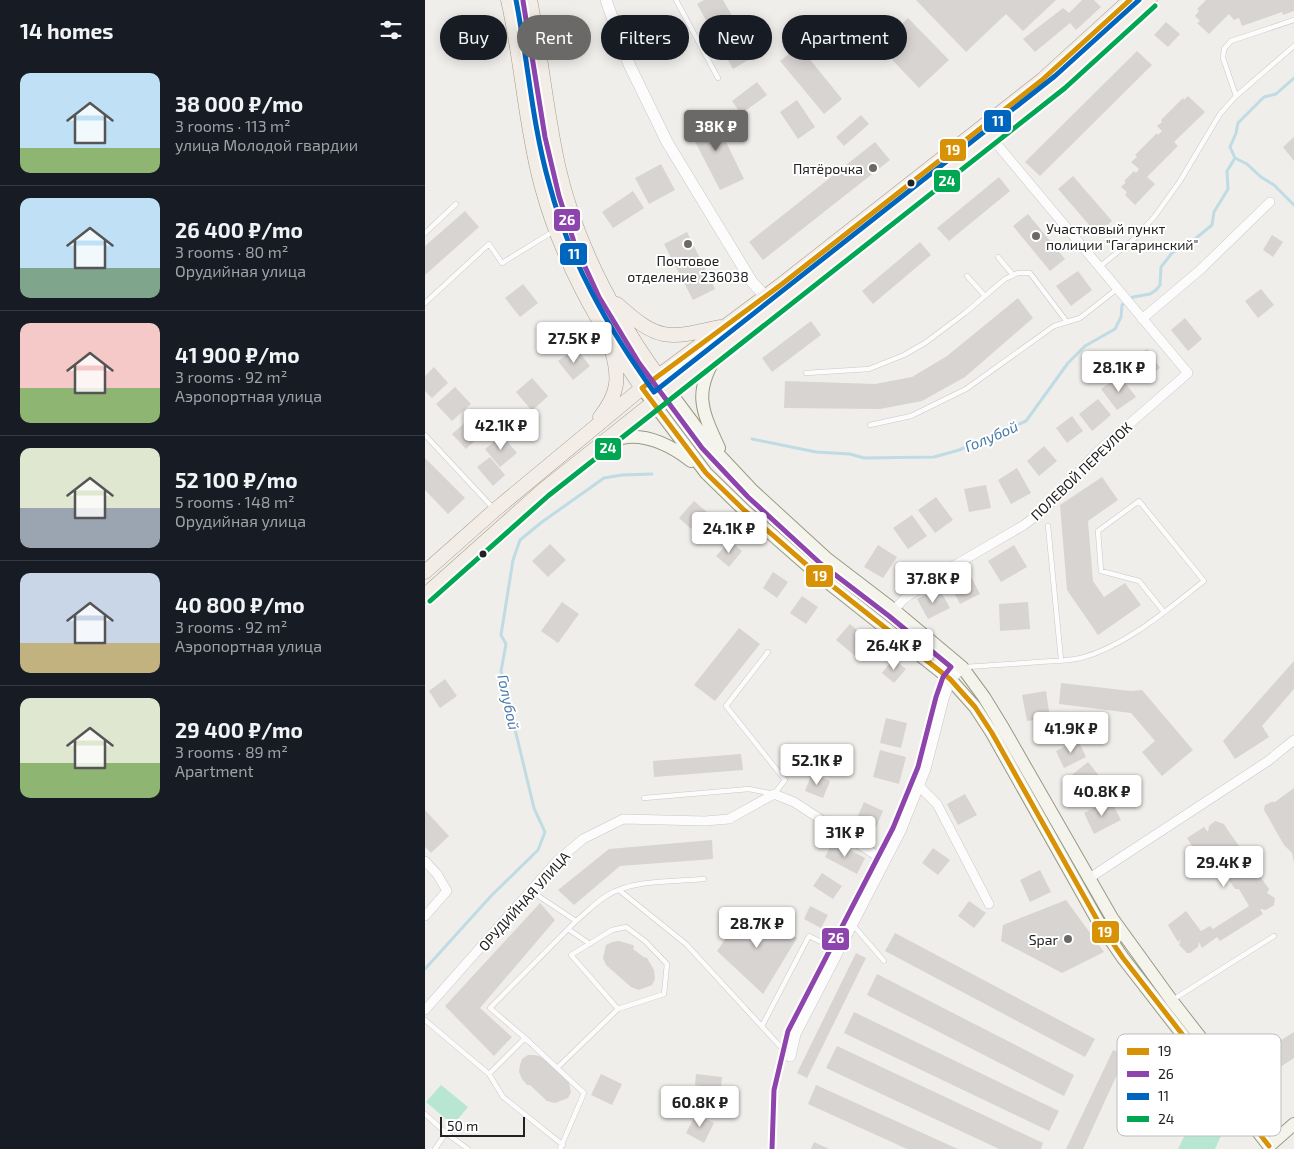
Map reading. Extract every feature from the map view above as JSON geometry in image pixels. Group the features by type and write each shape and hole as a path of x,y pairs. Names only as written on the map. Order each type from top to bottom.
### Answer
{"main road":[{"path":"508,0 534,153 541,183 573,275 608,338 641,388 706,473"},
{"path":"529,0 552,136 561,175 582,242 606,294 658,376 708,444 725,462 826,558 894,610 962,667 984,697 1003,728 1111,918 1195,1034"},
{"path":"425,572 495,510 641,388 726,326 1042,80 1130,0"},
{"path":"425,595 528,503 601,444 1060,82 1150,0"},
{"path":"606,294 633,319 651,331 660,334 672,336 689,334 726,326"},
{"path":"589,432 608,406 615,392 616,365 608,338"},
{"path":"721,348 707,369 702,390 702,405 705,419 725,462"},
{"path":"601,444 627,437 650,439 675,449 706,473 744,510 816,573 950,679 975,707 1099,923 1123,958 1183,1034"},
{"path":"1281,1135 1294,1124"}],"street":[{"path":"607,0 628,62 667,142 752,282 765,296"},
{"path":"990,136 1142,319 1200,270 1270,202"},
{"name":"ПОЛЕВОЙ ПЕРЕУЛОК","path":"894,610 904,599 937,575 1024,525 1045,509 1096,453 1188,373 1142,319"},
{"path":"790,1056 795,1034 900,831 919,786 950,679 962,667"},
{"path":"1088,879 1268,761 1294,740"},
{"path":"919,786 937,804 989,904"},
{"path":"774,794 794,802 885,861"},
{"name":"ОРУДИЙНАЯ УЛИЦА","path":"425,1010 557,861 583,839 623,819 705,821 729,819 774,794"},
{"path":"425,861 437,874 447,891 425,916"}],"lane":[{"path":"676,0 718,78"},
{"path":"1236,96 1223,58 1224,49 1231,41 1294,20"},
{"path":"1099,267 1133,240 1155,216 1180,181 1220,114 1236,96 1294,46"},
{"path":"425,234 456,204"},
{"path":"425,303 489,244 502,263 556,230"},
{"path":"998,257 1013,275"},
{"path":"806,373 869,369 904,355 925,343 1005,278 1018,272 1030,273 1067,322"},
{"path":"967,276 985,296"},
{"path":"870,425 911,416 958,394 1055,326 1080,318 1119,291"},
{"path":"425,435 495,510"},
{"path":"962,667 1081,658 1119,642 1164,612 1204,581 1139,501 1098,531 1101,571 1139,581 1164,612"},
{"path":"1048,526 1061,660"},
{"path":"644,798 749,789 774,794 785,780 726,706 768,652"},
{"path":"425,1020 489,1074 503,1096 562,1147 584,1093 490,1008 576,921 605,897 636,884 704,879"},
{"path":"619,890 685,944 790,1056"},
{"path":"531,891 576,921"},
{"path":"852,924 884,961"},
{"path":"557,1068 618,1010 663,994 667,964 645,941 627,928 612,930 571,955 618,1010"},
{"path":"568,929 590,944"},
{"path":"762,1026 809,936 838,951"},
{"path":"1172,1001 1274,936"},
{"path":"489,1074 525,1038"},
{"path":"425,1114 446,1134 468,1149"},
{"path":"435,1149 446,1134"}],"green space":[{"path":"441,1085 468,1107 453,1125 426,1102"},
{"path":"1184,1136 1221,1136 1215,1149 1178,1149"}],"building":[{"path":"704,0 723,0 732,15 703,15 697,4"},
{"path":"916,0 1056,0 1023,31 1006,14 966,52"},
{"path":"1082,0 1094,0 1101,7 1076,30 1070,23 1035,52 1023,39 1063,8 1069,13"},
{"path":"1206,0 1294,0 1294,11 1283,15 1282,12 1242,26 1239,18 1234,20 1229,14 1209,34 1197,23 1200,21 1195,16 1199,11 1197,9"},
{"path":"907,19 949,60 919,88 892,60 907,60"},
{"path":"1166,22 1180,34 1168,47 1154,35"},
{"path":"1137,51 1152,65 1040,176 1025,162"},
{"path":"782,59 810,60 842,99 824,114 780,61"},
{"path":"728,60 748,60 733,69"},
{"path":"757,82 767,95 741,114 732,101"},
{"path":"1188,96 1205,112 1174,142 1178,146 1147,177 1155,184 1135,205 1125,195 1127,192 1121,187 1134,171 1136,173 1139,169 1131,162 1137,157 1135,155 1157,133 1158,135 1162,131 1157,126 1162,122 1161,120 1183,98 1184,100"},
{"path":"797,100 815,127 798,139 780,112"},
{"path":"712,113 744,179 720,190 687,126"},
{"path":"861,115 869,124 844,146 836,137"},
{"path":"1294,137 1294,161 1283,147"},
{"path":"875,142 890,160 763,260 749,242"},
{"path":"661,164 675,190 649,204 635,178"},
{"path":"1073,176 1112,221 1097,234 1058,189"},
{"path":"999,177 1010,191 949,241 937,228"},
{"path":"633,191 644,208 613,228 602,212"},
{"path":"465,211 479,227 425,275 425,246"},
{"path":"1028,214 1065,259 1050,271 1013,226"},
{"path":"687,232 715,289 693,300 664,244"},
{"path":"1272,235 1283,242 1273,257 1263,250"},
{"path":"920,242 931,255 873,304 862,291"},
{"path":"1078,271 1092,290 1071,306 1056,286"},
{"path":"523,284 538,303 520,317 505,298"},
{"path":"1261,289 1274,305 1258,318 1245,301"},
{"path":"1018,298 1033,318 965,377 922,401 880,409 784,408 785,381 875,384 912,377 947,356"},
{"path":"1185,318 1202,339 1188,351 1171,330"},
{"path":"811,321 821,335 772,372 762,358"},
{"path":"576,348 590,366 573,380 558,361"},
{"path":"1147,349 1160,368 1143,380 1130,361"},
{"path":"434,367 448,383 432,398 425,391 425,376"},
{"path":"1120,376 1136,397 1117,410 1101,389"},
{"path":"532,378 548,396 532,411 516,392"},
{"path":"455,387 471,404 452,421 436,404"},
{"path":"1098,399 1111,415 1092,431 1079,414"},
{"path":"1072,416 1083,431 1067,443 1056,428"},
{"path":"467,421 480,436 466,449 452,434"},
{"path":"502,435 517,453 500,467 485,449"},
{"path":"1044,446 1057,461 1039,476 1027,461"},
{"path":"490,457 505,475 493,486 477,467"},
{"path":"425,458 465,498 448,514 425,490"},
{"path":"1017,468 1031,493 1011,504 998,480"},
{"path":"1102,477 1118,500 1088,521 1093,581 1104,597 1125,583 1141,605 1098,635 1067,590 1060,505"},
{"path":"986,485 991,508 969,512 964,489"},
{"path":"936,497 953,520 935,533 918,510"},
{"path":"694,501 707,512 691,529 679,518"},
{"path":"912,515 927,536 908,549 893,528"},
{"path":"730,541 742,551 729,567 716,556"},
{"path":"550,544 566,560 548,577 532,561"},
{"path":"878,545 897,557 883,578 864,567"},
{"path":"1014,545 1027,567 1001,582 988,561"},
{"path":"968,571 980,594 960,604 948,581"},
{"path":"773,572 788,582 777,598 763,588"},
{"path":"939,588 950,608 928,619 917,599"},
{"path":"802,596 818,607 806,624 790,613"},
{"path":"562,602 579,614 558,643 541,631"},
{"path":"1028,602 1030,629 1000,631 999,604"},
{"path":"850,624 874,645 860,660 836,640"},
{"path":"739,628 760,644 715,701 694,685"},
{"path":"893,659 906,669 894,683 882,673"},
{"path":"1294,661 1294,689 1262,726 1269,737 1235,759 1223,741"},
{"path":"445,679 457,696 440,708 429,691"},
{"path":"1061,683 1131,691 1142,690 1193,750 1162,776 1142,752 1155,741 1131,713 1059,704"},
{"path":"1046,691 1050,718 1027,721 1022,695"},
{"path":"886,718 907,723 901,748 880,743"},
{"path":"1078,740 1086,757 1064,768 1056,751"},
{"path":"880,750 906,757 899,784 873,777"},
{"path":"741,754 743,770 654,777 653,761"},
{"path":"1088,762 1100,777 1080,792 1069,777"},
{"path":"812,773 830,781 823,798 805,791"},
{"path":"1294,788 1294,863 1292,853 1284,845 1264,810 1265,805 1275,802"},
{"path":"965,794 977,815 958,825 947,804"},
{"path":"1110,799 1121,820 1094,834 1084,813"},
{"path":"864,802 883,811 876,827 857,818"},
{"path":"425,810 449,836 431,853 425,847"},
{"path":"1215,821 1224,824 1269,889 1267,893 1275,898 1274,905 1266,910 1260,909 1263,914 1220,941 1217,937 1202,948 1199,942 1198,947 1187,953 1179,945 1181,939 1178,942 1168,925 1186,911 1201,931 1210,926 1213,929 1249,906 1239,889 1235,889 1213,856 1201,860 1187,838 1204,827 1208,832 1209,826"},
{"path":"712,840 713,859 620,866 574,905 558,890 609,849"},
{"path":"833,841 865,858 857,874 825,857"},
{"path":"933,848 950,860 938,875 922,863"},
{"path":"1040,870 1051,892 1030,902 1020,880"},
{"path":"822,873 842,886 833,899 813,886"},
{"path":"1066,900 1104,952 1062,973 1001,941 1003,925"},
{"path":"969,901 986,913 974,928 958,916"},
{"path":"540,903 555,920 480,1008 512,1037 494,1056 445,1006"},
{"path":"810,906 828,915 821,928 804,919"},
{"path":"747,908 797,938 763,994 717,951"},
{"path":"895,933 1095,1039 1085,1057 885,951"},
{"path":"619,941 633,945 633,949 647,958 654,970 655,979 652,985 639,990 631,987 606,965 603,958 606,945"},
{"path":"856,953 866,958 807,1078 797,1073"},
{"path":"877,974 1074,1075 1064,1096 867,995"},
{"path":"854,1012 1059,1111 1049,1131 844,1033"},
{"path":"1294,1032 1294,1058 1281,1067 1281,1040"},
{"path":"837,1046 1043,1143 1041,1149 999,1149 826,1068"},
{"path":"1113,1050 1117,1052 1117,1075 1083,1149 1066,1149"},
{"path":"528,1055 549,1059 568,1078 571,1092 568,1098 555,1103 547,1101 530,1085 527,1085 519,1072 522,1059"},
{"path":"601,1074 622,1084 612,1105 591,1095"},
{"path":"696,1074 722,1077 719,1104 699,1101 701,1086 695,1085"},
{"path":"816,1085 958,1149 907,1149 808,1104"},
{"path":"696,1114 714,1123 704,1143 686,1133"},
{"path":"814,1142 829,1149 811,1149"}],"waterway":[{"path":"1294,78 1276,94 1264,97 1238,123 1230,147 1235,158 1247,164 1261,177 1274,185 1294,205"},
{"name":"Голубой","path":"752,439 816,452 850,454 864,458 934,457 959,450 1026,421 1068,363 1085,346 1115,329 1121,317 1122,305 1133,297 1150,294 1156,290 1160,285 1161,267 1172,253 1195,239 1212,225 1214,212 1228,189 1227,171 1235,158"},
{"name":"Голубой","path":"425,969 491,896 538,850 545,832 534,808 501,671 506,644 501,635 513,560 520,540 604,478 652,474"}],"transit line":[{"name":"11","path":"516,0 538,138 557,211 567,239 592,292 621,343 654,392 1055,76 1139,0"},
{"name":"19","path":"1130,0 1042,80 782,284 642,388 706,473 744,510 816,573 950,679 975,707 992,733 1099,923 1123,958 1182,1034"},
{"name":"26","path":"523,1 545,137 559,196 575,245 599,297 639,363 702,448 748,497 821,564 951,667 943,677 918,767 893,828 788,1031 774,1090 772,1149"},
{"name":"24","path":"430,601 548,496 1065,88 1155,6"},
{"name":"19","path":"1261,1136 1269,1146"}],"place":[{"name":"Пятёрочка","path":"873,168"},
{"name":"Участковый пункт полиции \"Гагаринский\"","path":"1036,236"},
{"name":"Почтовое отделение 236038","path":"688,244"},
{"name":"Spar","path":"1068,939"}]}
